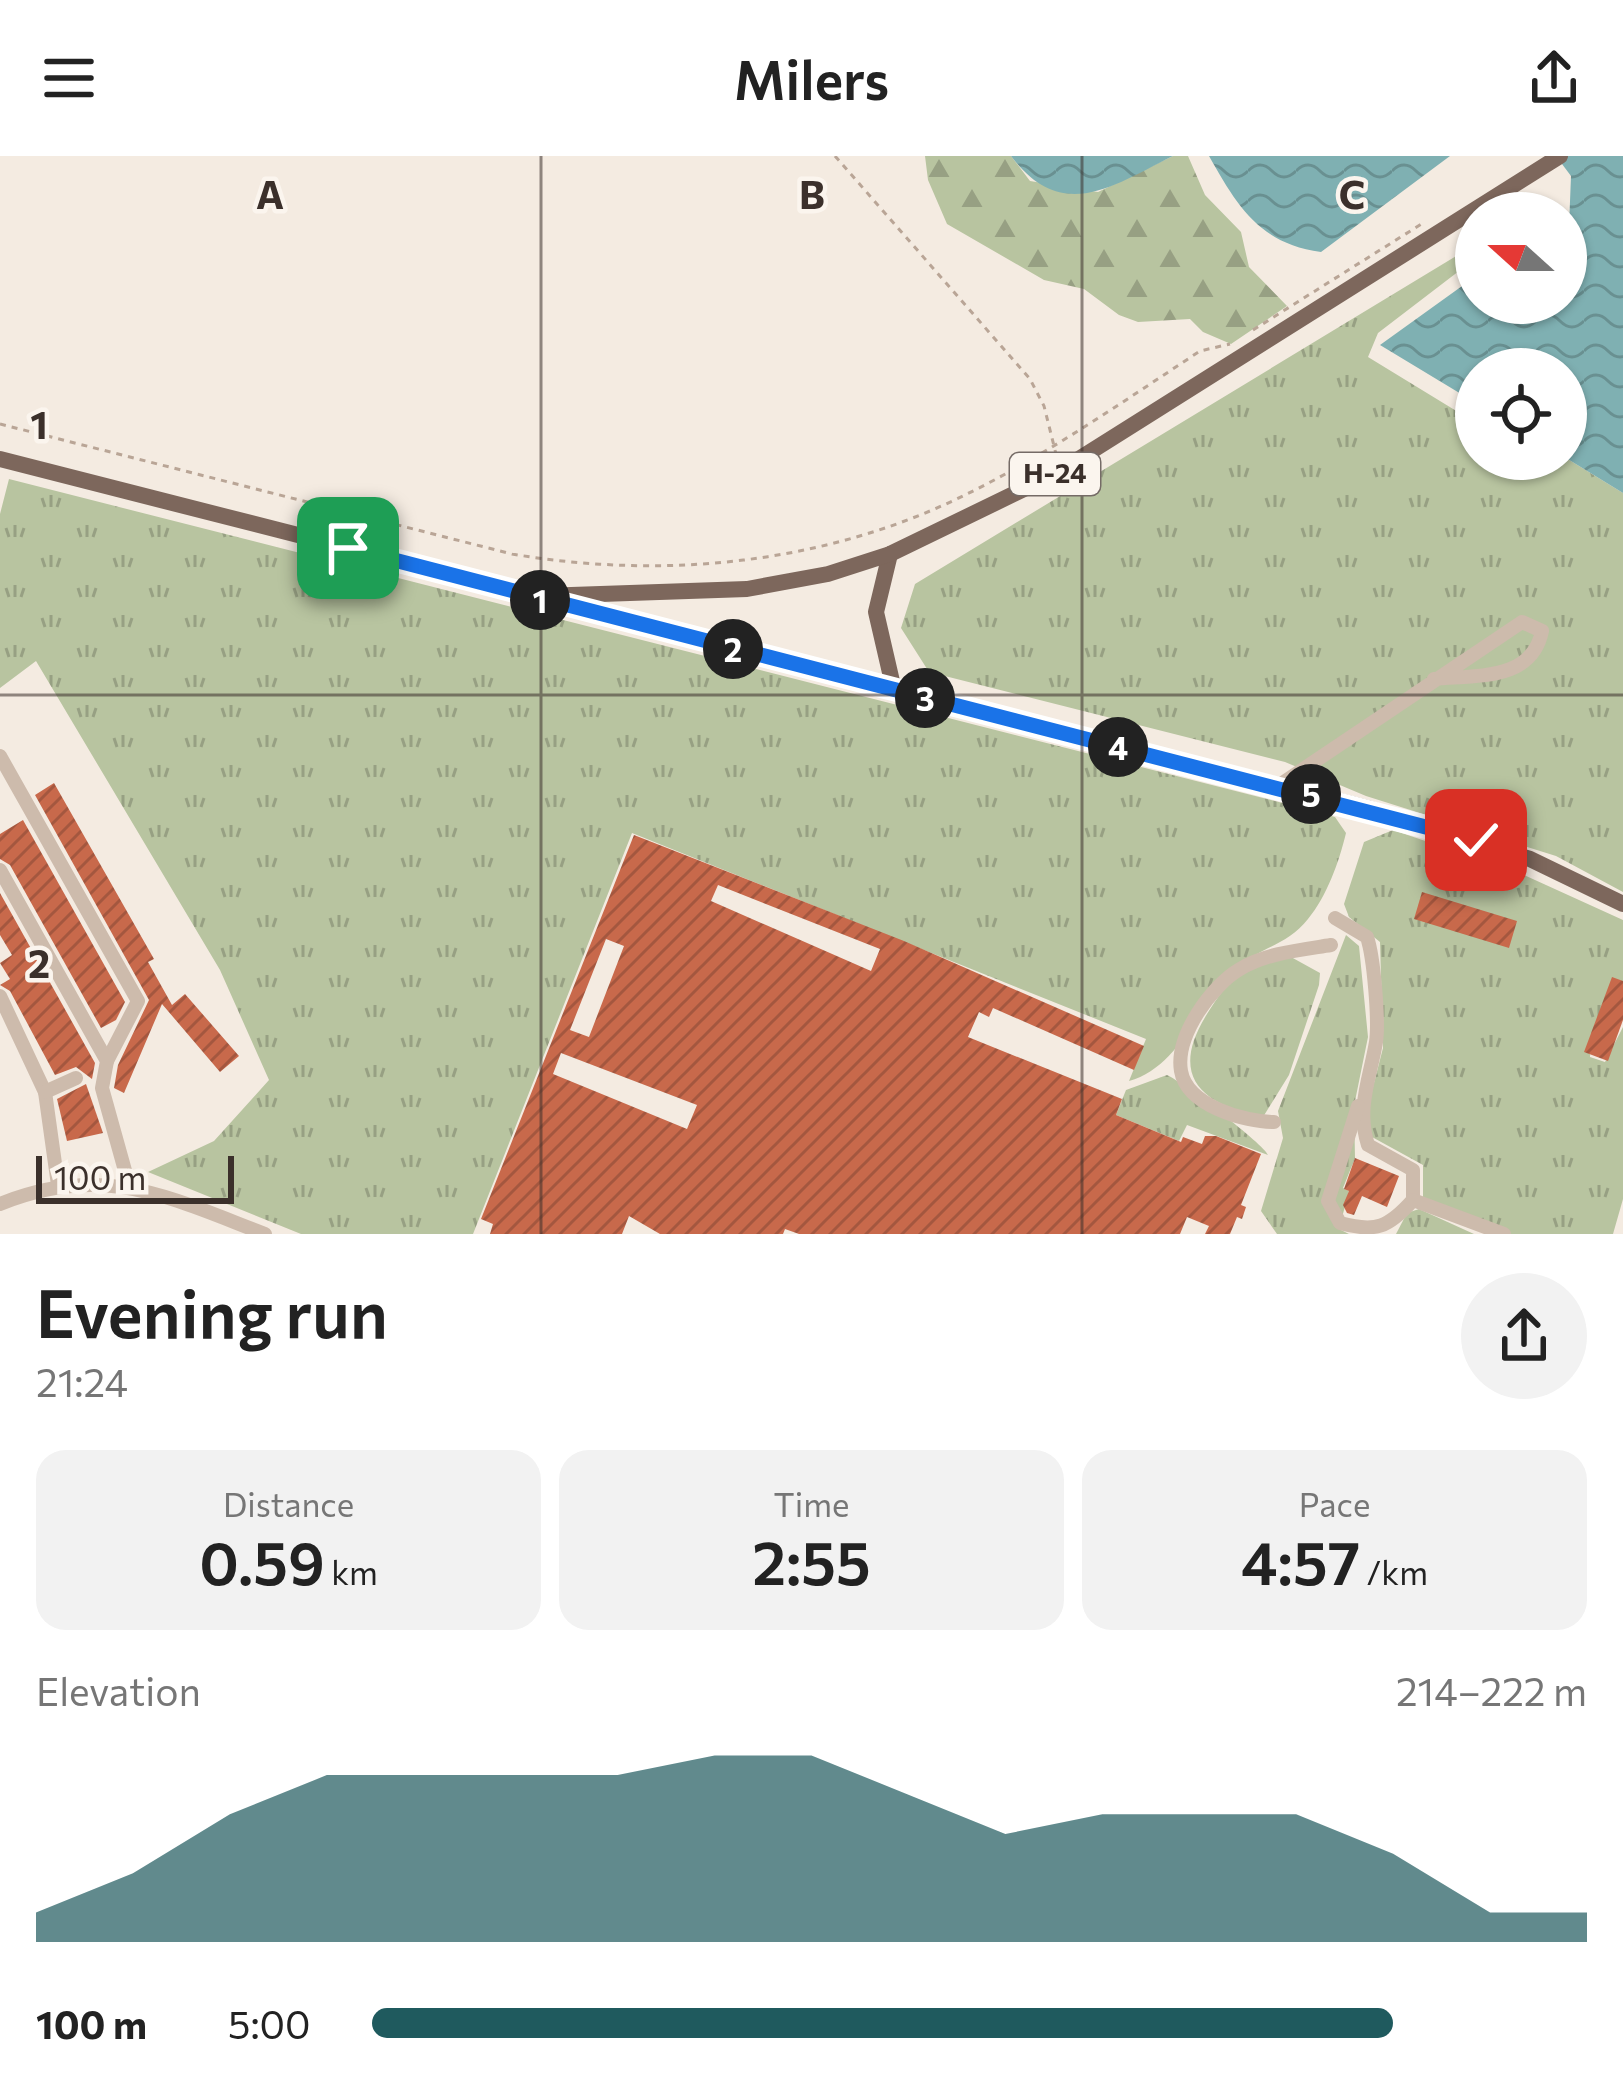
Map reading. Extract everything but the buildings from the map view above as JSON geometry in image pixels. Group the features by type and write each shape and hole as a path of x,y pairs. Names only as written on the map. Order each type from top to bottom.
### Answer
{"main road":[{"name":"Н-24","path":"0,459 529,597 747,589 828,574 890,554 1062,470 1560,156"},
{"path":"890,554 877,622 894,690"},
{"path":"529,597 1476,840 1558,870 1623,904"}],"street":[{"path":"1278,786 1434,679 1522,622 1542,631 1538,650 1524,666 1434,679"},
{"path":"0,756 138,1001 107,1061 102,1088 129,1185"},
{"path":"0,870 107,1061"},
{"path":"1335,918 1367,937 1374,960 1372,1008 1377,1034 1367,1085 1360,1120 1368,1144 1413,1170 1414,1200 1391,1225 1369,1231 1340,1223 1328,1201 1342,1146 1367,1085"},
{"path":"1274,1122 1230,1115 1193,1092 1180,1072 1184,1048 1203,1004 1237,970 1273,955 1330,945"},
{"path":"0,996 45,1092 58,1185"},
{"path":"45,1092 76,1078"},
{"path":"0,1204 58,1185 129,1185 265,1234"},
{"path":"1414,1200 1504,1234"}],"path":[{"path":"835,156 1030,380 1044,406 1062,470"},
{"path":"1252,331 1428,220"},
{"path":"0,424 512,554 661,568 703,567 874,532 966,495 1200,351 1232,344"}],"green space":[{"path":"925,156 1011,156 1030,181 1098,192 1173,156 1188,156 1205,195 1241,232 1249,267 1287,306 1231,344 1203,332 1190,319 1138,322 1119,315 1084,289 1044,280 947,224 928,180"},
{"path":"1455,257 1455,274 1378,333 1368,357 1455,410 1455,480 1587,480 1587,471 1623,493 1623,892 1556,856 1366,796 1285,762 929,672 901,628 915,584"},
{"path":"9,479 1318,812 1335,817 1346,833 1327,889 1300,928 1239,966 1163,1062 1129,1081 1146,1039 632,833 473,1234 301,1234 148,1172 214,1141 269,1080 220,970 36,661 0,688 0,514"},
{"path":"1393,830 1522,874 1623,920 1623,985 1591,1041 1590,1057 1605,1062 1623,1027 1623,1199 1613,1234 1508,1234 1423,1198 1423,1165 1372,1137 1366,1114 1383,1048 1380,942 1349,917 1344,904 1364,842"},
{"path":"1346,935 1359,946 1368,1037 1354,1106 1355,1158 1343,1188 1349,1191 1339,1229 1349,1234 1277,1234 1261,1211 1283,1138 1278,1111"},
{"path":"1291,957 1320,973 1319,985 1289,1075 1263,1117 1207,1095 1191,1070 1191,1054 1207,1014 1233,980 1250,969"},
{"path":"1167,1075 1222,1113 1268,1155 1187,1125 1179,1141 1116,1115 1126,1090"},
{"path":"1419,1209 1474,1234 1396,1234 1407,1213"}],"water":[{"path":"1011,156 1173,156 1108,187 1069,194 1030,177"},
{"path":"1209,156 1450,156 1321,252 1265,231 1240,206"},
{"path":"1556,156 1623,156 1623,493 1587,471 1587,348 1455,348 1455,390 1380,345 1455,291 1455,324 1587,324 1587,192 1570,192 1571,176"}],"route":[{"path":"348,548 1367,808 1476,840"}]}
